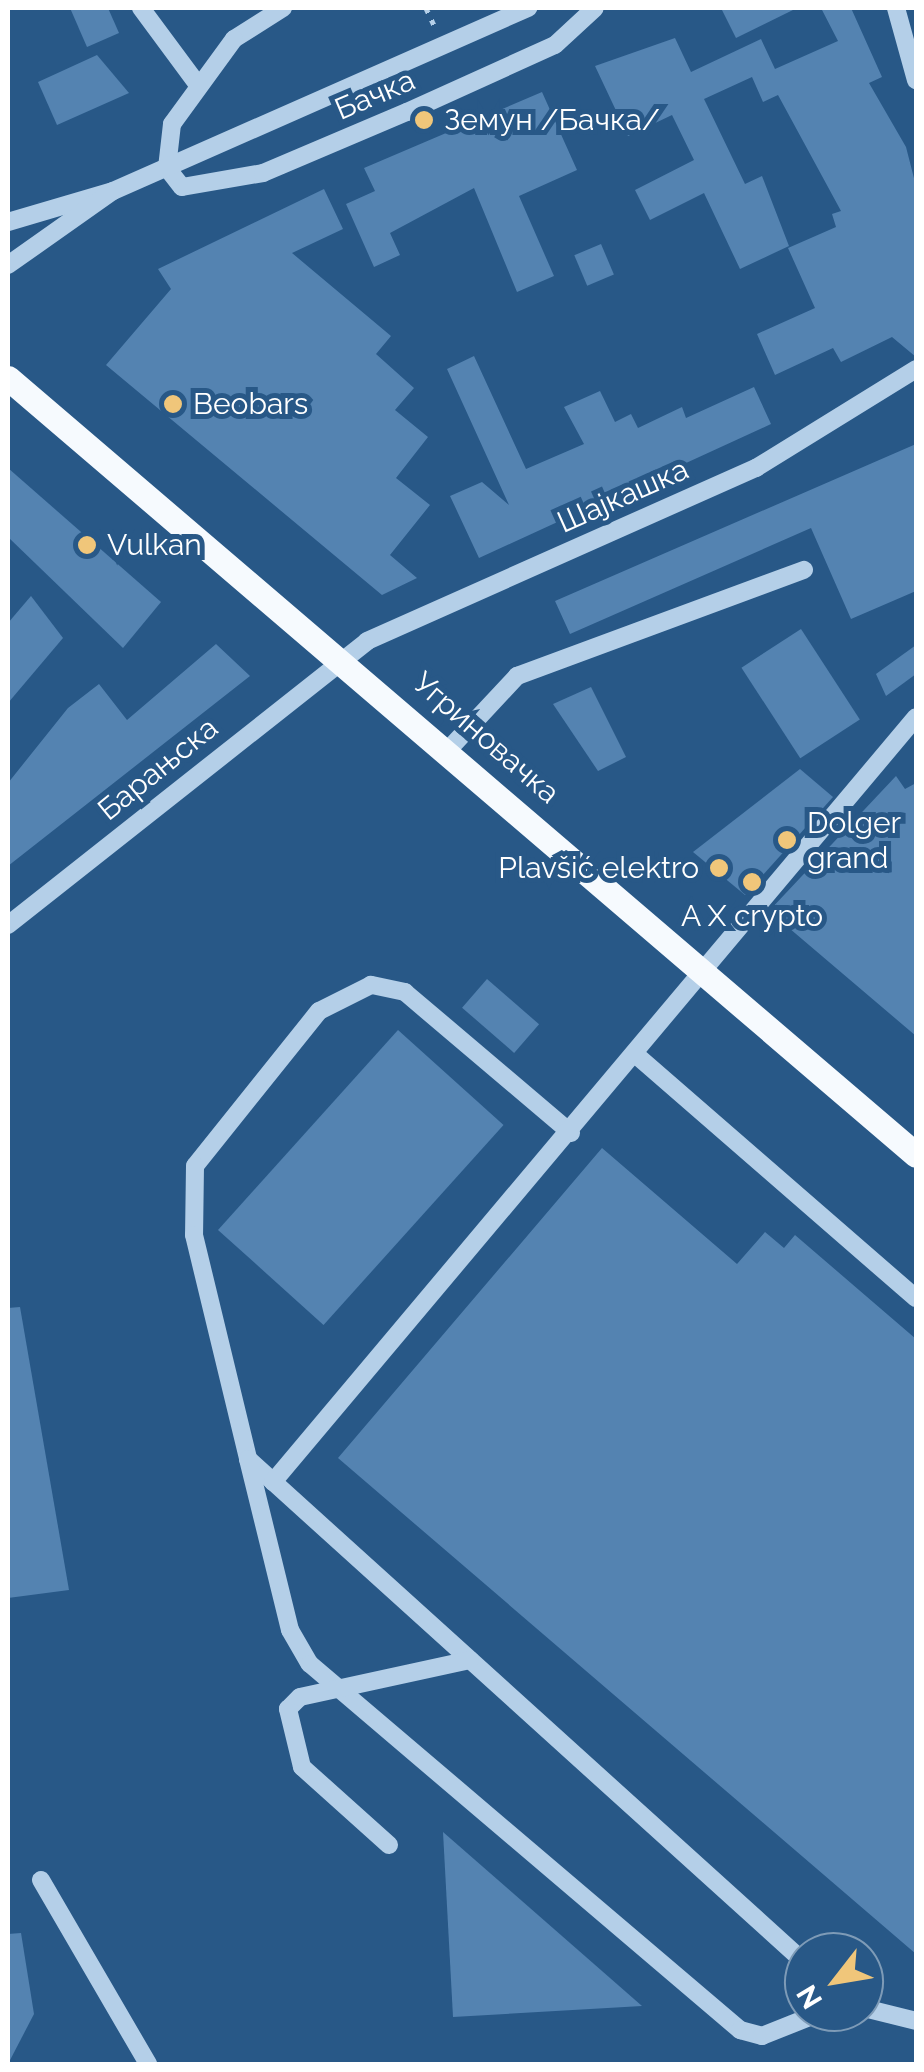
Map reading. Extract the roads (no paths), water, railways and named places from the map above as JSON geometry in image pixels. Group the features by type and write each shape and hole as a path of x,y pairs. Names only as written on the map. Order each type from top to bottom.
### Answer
{"main road":[{"name":"Угриновачка","path":"9,382 344,657 916,1155"}],"street":[{"path":"142,8 198,86"},
{"path":"167,168 166,136 198,86 234,38 283,8"},
{"name":"Бачка","path":"8,222 113,191 528,8"},
{"name":"Бачка","path":"167,168 194,188 263,172 555,46 595,8"},
{"path":"896,8 916,80"},
{"name":"Бачка","path":"8,266 113,191"},
{"name":"Шајкашка","path":"344,657 770,461 916,370"},
{"path":"449,749 517,676 804,570"},
{"name":"Барањска","path":"8,925 344,657"},
{"path":"273,1482 571,1133 916,716"},
{"path":"571,1133 405,992 371,985 320,1011 195,1166 194,1235 290,1630 340,1692 740,2030 762,2036 784,2027"},
{"path":"634,1054 916,1298"},
{"path":"248,1459 784,1944"},
{"path":"389,1845 299,1758 292,1704 470,1660"},
{"path":"41,1880 148,2064"},
{"path":"884,2013 916,2021"}],"place":[{"name":"Земун /Бачка/","path":"424,120"},
{"name":"Beobars","path":"173,404"},
{"name":"Vulkan","path":"87,545"},
{"name":"Dolger grand","path":"787,840"},
{"name":"Plavšić elektro","path":"719,868"},
{"name":"A X crypto","path":"752,882"}]}
